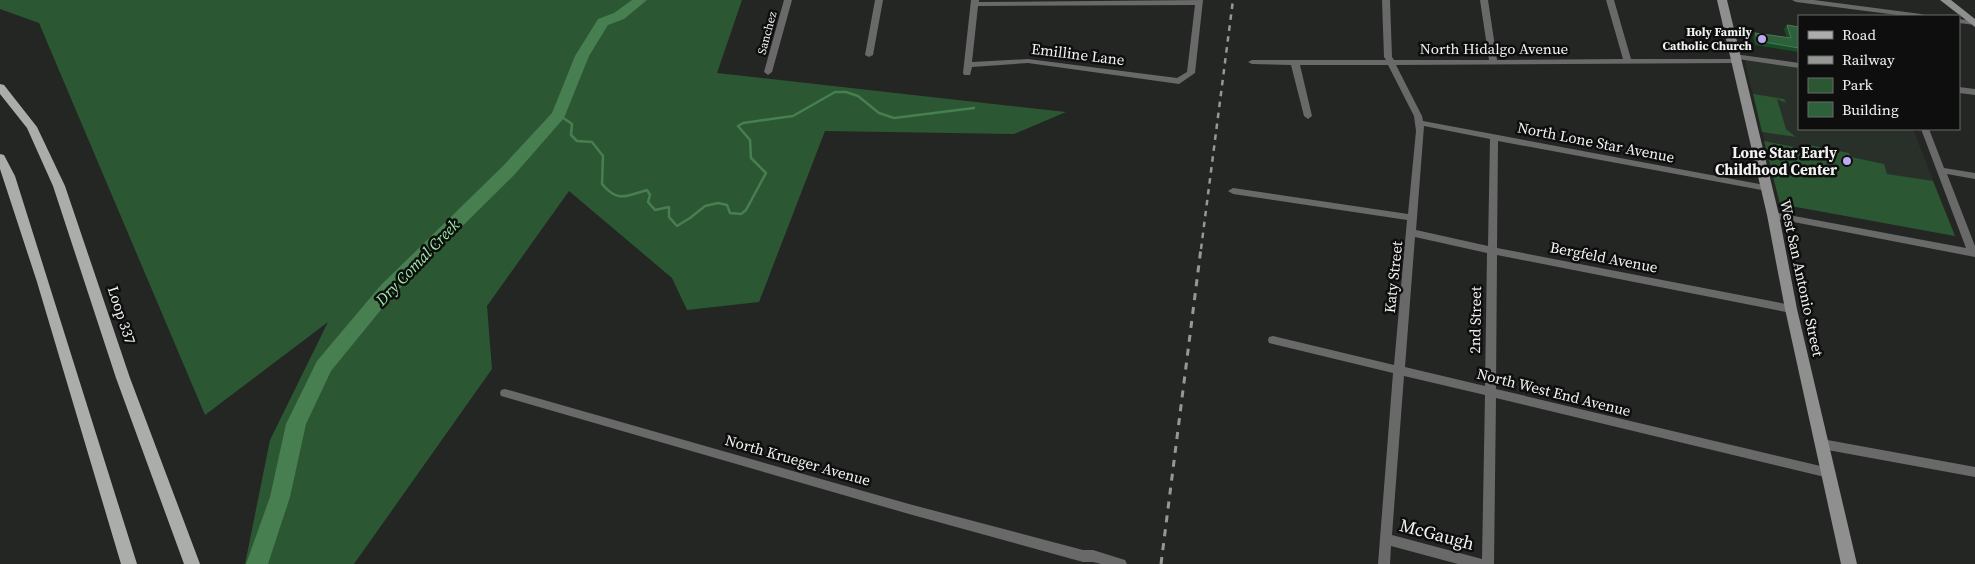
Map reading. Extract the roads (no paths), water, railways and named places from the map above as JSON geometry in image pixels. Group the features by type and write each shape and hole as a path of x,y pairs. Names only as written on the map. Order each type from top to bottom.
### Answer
{"main road":[{"name":"Loop 337","path":"0,87 32,127 52,170 84,256 123,378 192,564"},
{"path":"0,158 9,176 129,564"}],"street":[{"name":"Sanchez","path":"768,72 788,0"},
{"path":"869,55 879,0"},
{"path":"1386,0 1388,57 1420,123"},
{"path":"1484,0 1494,62"},
{"path":"1610,0 1628,62"},
{"name":"West San Antonio Street","path":"1722,0 1767,188 1791,309 1849,564"},
{"path":"1796,0 1913,15"},
{"path":"1946,0 1974,26"},
{"path":"967,73 974,2 1198,1"},
{"name":"Emilline Lane","path":"969,64 993,65 1013,61 1028,61 1175,81 1183,80 1191,74 1198,1"},
{"path":"1960,21 1974,26"},
{"name":"North Hidalgo Avenue","path":"1252,62 1628,62 1735,59 1798,66"},
{"path":"1295,63 1308,116"},
{"path":"1960,90 1975,92"},
{"name":"North Lone Star Avenue","path":"1420,123 1767,188"},
{"name":"Katy Street","path":"1384,564 1420,123"},
{"path":"1925,130 1974,253"},
{"name":"2nd Street","path":"1488,564 1494,137"},
{"path":"1941,170 1975,176"},
{"path":"1233,191 1413,218"},
{"path":"1773,215 1974,253"},
{"name":"Bergfeld Avenue","path":"1412,232 1492,250 1791,309"},
{"name":"North West End Avenue","path":"1273,340 1829,473"},
{"name":"North Krueger Avenue","path":"505,393 910,509 1083,556 1098,564"},
{"path":"1822,444 1975,472"},
{"name":"McGaugh","path":"1386,539 1479,564"},
{"name":"North Krueger Avenue","path":"1083,556 1093,556 1122,564"}],"waterway":[{"name":"Dry Comal Creek","path":"257,564 280,497 296,424 324,366 387,290 509,170 559,115 582,56 603,22 619,16 640,0"},
{"path":"559,115 572,124 571,135 577,141 592,142 603,156 602,184 608,190 618,196 628,196 647,190 650,195 648,202 655,210 669,207 669,217 677,226 705,206 718,203 727,205 730,213 741,214 746,210 766,173 751,158 750,140 738,126 743,123 793,116 835,92 846,92 858,96 879,113 894,118 974,108"}],"railway":[{"path":"1201,249 1233,0"},
{"path":"1161,564 1201,248"}],"place":[{"name":"Holy Family Catholic Church","path":"1762,39"},
{"name":"Lone Star Early Childhood Center","path":"1847,161"}]}
